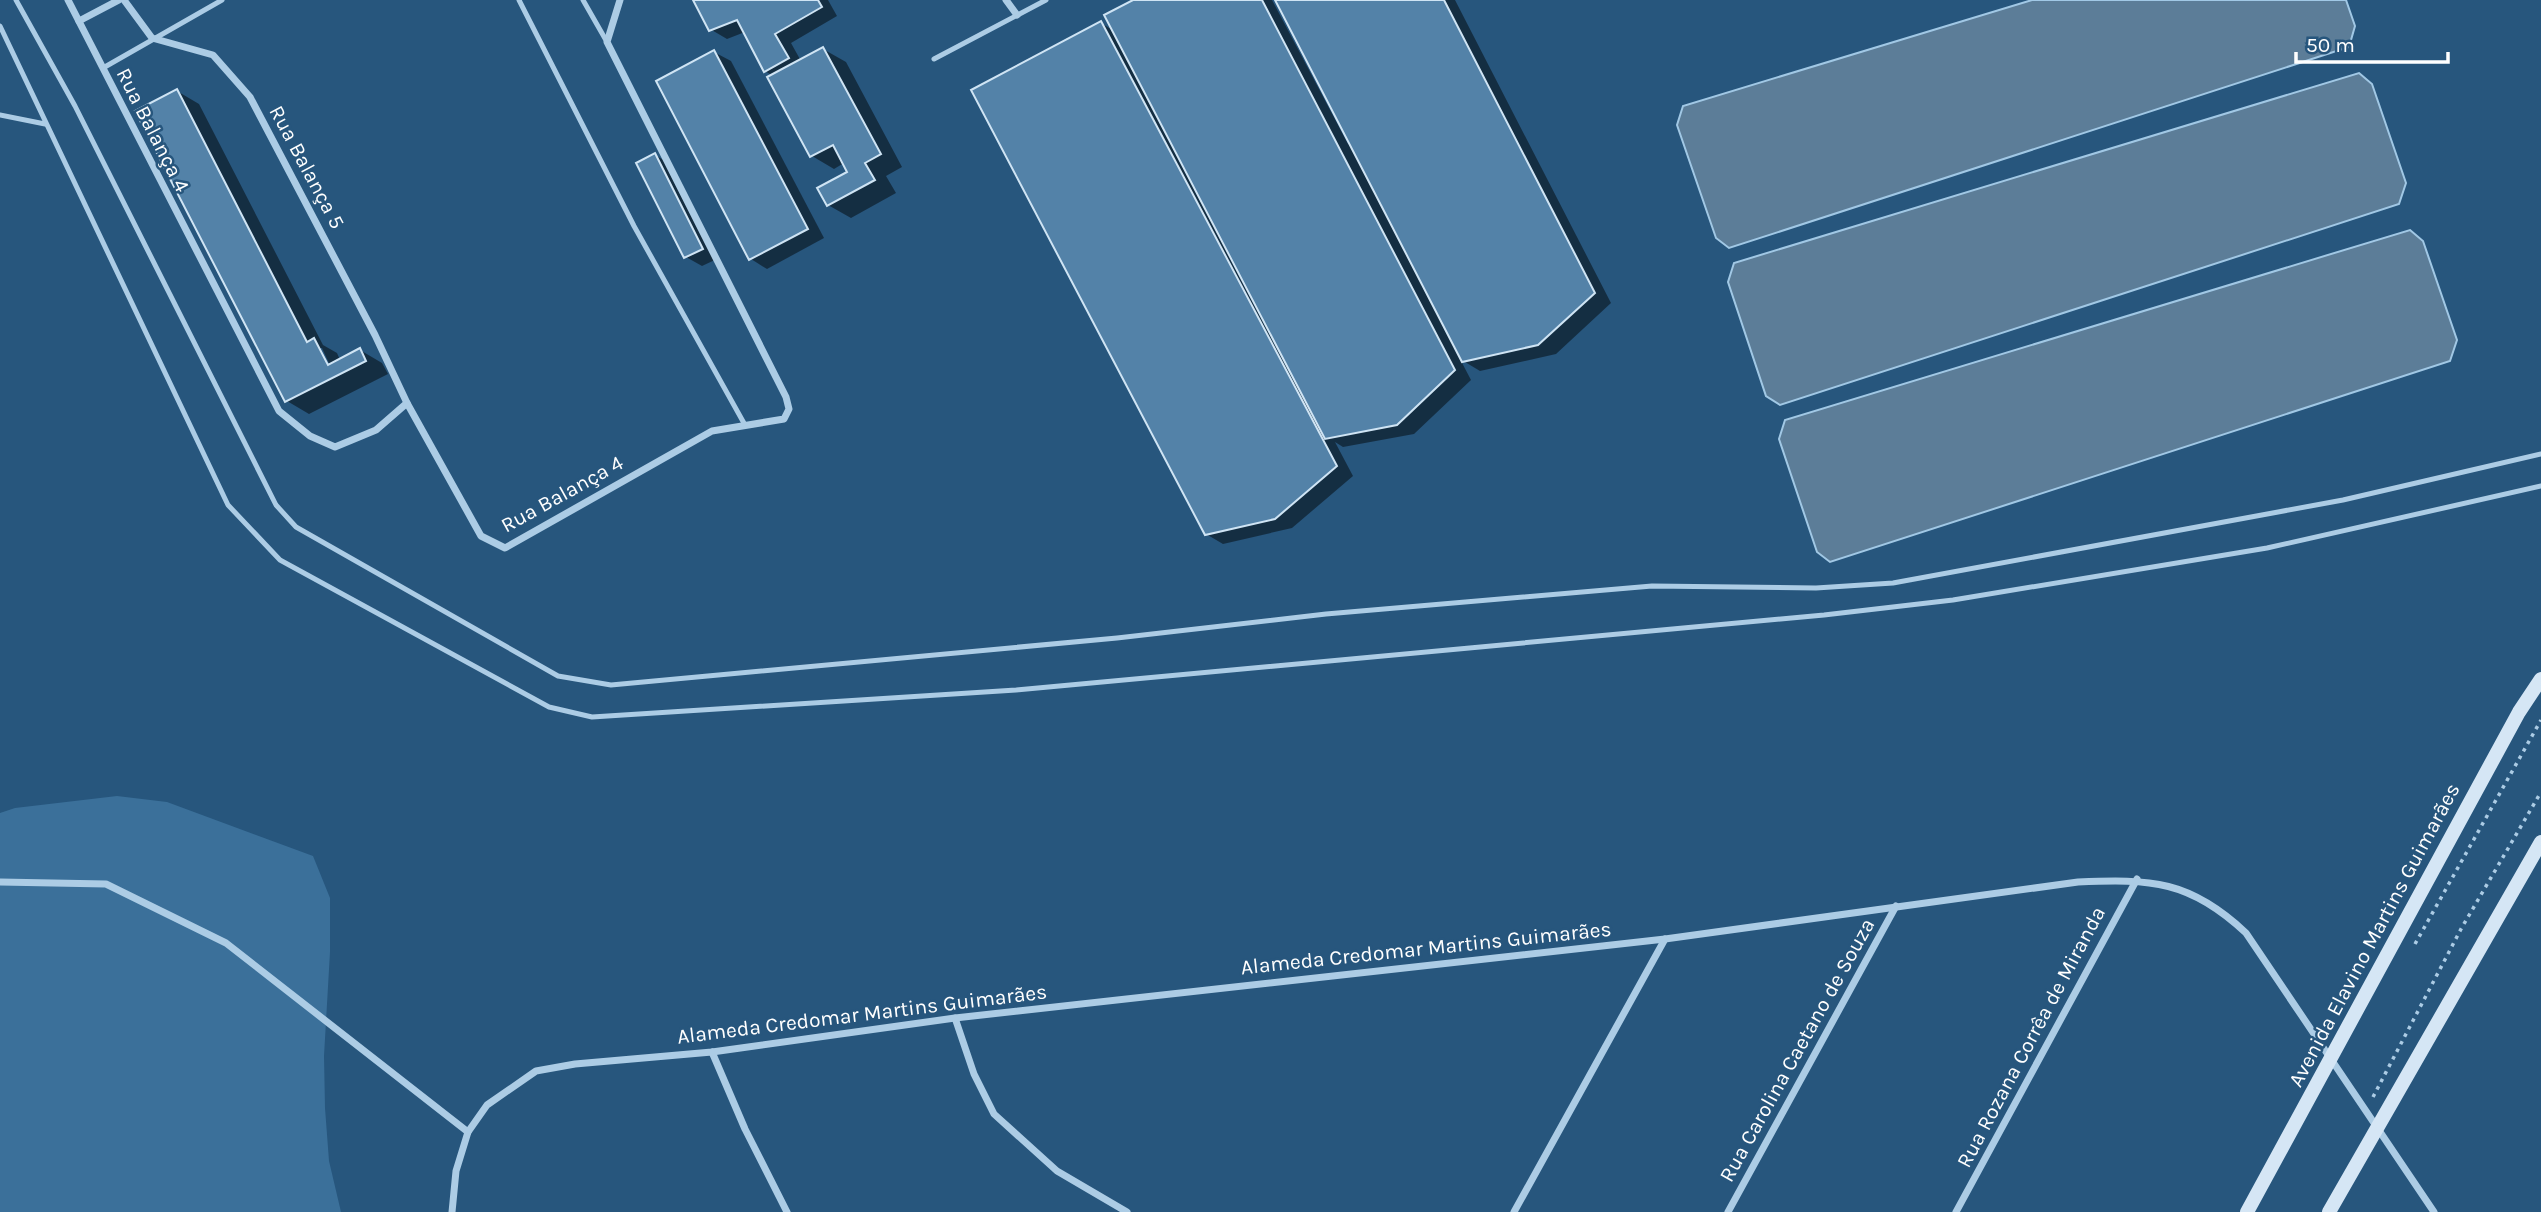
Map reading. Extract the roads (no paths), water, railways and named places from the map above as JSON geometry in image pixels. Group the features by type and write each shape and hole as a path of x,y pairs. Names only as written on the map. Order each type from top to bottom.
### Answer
{"street":[{"name":"Rua Balança 4","path":"68,0 279,411 310,436 335,447 376,430 407,403 481,536 505,548 712,431 784,419 789,409 786,397 607,42"},
{"path":"79,21 121,0 152,38"},
{"path":"607,42 620,0"},
{"path":"1006,0 1017,15"},
{"name":"Rua Balança 5","path":"152,38 214,55 250,97 375,335 407,403"},
{"name":"Avenida Elavino Martins Guimarães","path":"2246,1212 2519,712 2541,679"},
{"path":"2329,1212 2541,842"},
{"name":"Alameda Credomar Martins Guimarães","path":"452,1212 456,1171 468,1132 488,1105 536,1071 575,1064 712,1052 955,1018 1665,939 2078,882 2137,880 2193,892 2223,911 2246,933 2434,1212"},
{"name":"Rua Rozana Corrêa de Miranda","path":"1956,1212 2137,880"},
{"path":"0,882 106,884 226,943 468,1132"},
{"name":"Rua Carolina Caetano de Souza","path":"1728,1212 1896,906"},
{"path":"1514,1212 1665,939"},
{"path":"955,1018 974,1074 994,1114 1057,1171 1127,1212"},
{"path":"712,1052 745,1129 787,1212"}],"lane":[{"path":"16,0 75,106 276,505 296,527 558,676 611,685 1104,640 1326,614 1624,588 1816,587 1893,583 2343,500 2541,454"},
{"path":"103,68 222,0"},
{"path":"519,0 634,226 745,425"},
{"path":"583,0 607,42"},
{"path":"934,59 1046,0"},
{"path":"0,26 228,505 280,559 549,707 592,717 1016,690 1824,615 1953,600 2267,548 2541,486"},
{"path":"0,115 45,124"}]}
